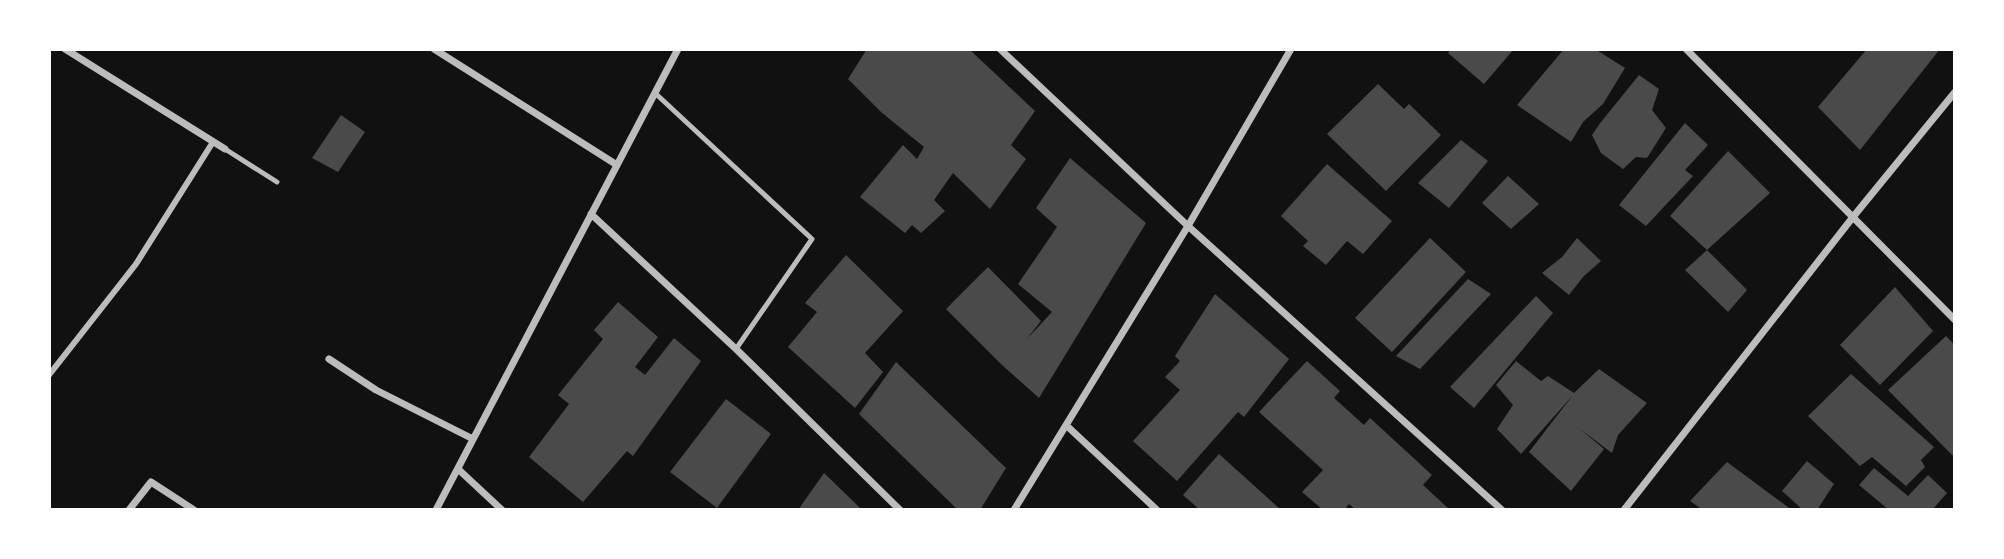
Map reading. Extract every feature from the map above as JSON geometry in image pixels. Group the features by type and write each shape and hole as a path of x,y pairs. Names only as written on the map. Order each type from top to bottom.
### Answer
{"street":[{"path":"65,49 225,149"},
{"path":"434,49 617,165"},
{"path":"436,510 678,49"},
{"path":"1000,49 1188,226 1502,510"},
{"path":"1014,510 1188,226 1291,49"},
{"path":"1686,49 1955,320"},
{"path":"1624,510 1955,92"},
{"path":"49,375 136,264 213,142"},
{"path":"591,214 736,349 900,510"},
{"path":"329,359 376,390 473,439"},
{"path":"1067,426 1157,510"},
{"path":"458,469 502,510"},
{"path":"129,510 151,482 194,510"}],"lane":[{"path":"655,93 811,239 736,349"},
{"path":"225,149 277,182"}],"building":[{"path":"867,49 969,49 1035,111 1011,145 1026,159 990,209 953,173 934,200 945,211 921,233 912,225 905,233 860,197 903,145 917,159 924,147 881,112 848,79"},
{"path":"1451,49 1514,49 1484,84 1448,53"},
{"path":"1564,49 1595,49 1625,68 1603,104 1583,122 1571,142 1517,105"},
{"path":"1867,49 1940,49 1860,150 1818,107"},
{"path":"1639,75 1659,89 1652,110 1666,128 1647,158 1636,157 1623,169 1601,153 1592,135"},
{"path":"1378,84 1404,109 1409,104 1441,135 1386,191 1327,134"},
{"path":"341,115 365,132 338,172 312,158"},
{"path":"1685,123 1708,145 1685,170 1693,176 1646,226 1619,205"},
{"path":"1461,140 1488,161 1449,208 1418,183"},
{"path":"1728,151 1770,193 1707,250 1670,216"},
{"path":"1070,158 1146,223 1039,398 946,309 988,267 1041,321 1026,340 1052,312 1018,284 1057,227 1036,208"},
{"path":"1327,164 1392,221 1363,254 1347,241 1326,265 1303,246 1308,241 1281,216"},
{"path":"1508,176 1539,204 1511,229 1482,203"},
{"path":"1430,238 1466,272 1392,352 1355,318"},
{"path":"1577,238 1601,261 1583,277 1569,295 1542,273 1562,257"},
{"path":"1707,250 1747,290 1728,312 1685,270"},
{"path":"846,255 903,311 865,353 883,372 855,408 788,347 817,312 805,303"},
{"path":"1468,279 1491,294 1420,369 1396,356"},
{"path":"1895,287 1933,331 1880,385 1840,345"},
{"path":"1215,294 1289,359 1244,417 1238,412 1177,481 1133,441 1180,390 1165,377 1180,361 1175,356"},
{"path":"1536,296 1553,313 1474,408 1450,387"},
{"path":"618,302 658,337 635,367 645,375 674,338 701,361 633,456 627,451 583,502 529,457 569,404 558,395 603,339 594,330"},
{"path":"1946,336 1955,345 1955,458 1888,390"},
{"path":"1307,361 1340,391 1334,398 1364,425 1370,418 1432,475 1423,485 1450,510 1356,510 1349,504 1344,510 1323,510 1302,492 1323,470 1259,412"},
{"path":"1516,361 1541,381 1548,376 1574,393 1599,369 1647,403 1618,435 1612,453 1580,429 1604,449 1571,491 1529,452 1573,395 1521,454 1497,429 1513,405 1496,385"},
{"path":"896,362 1006,468 980,510 958,510 859,414"},
{"path":"1851,374 1934,447 1921,460 1925,467 1906,486 1872,457 1860,466 1808,416"},
{"path":"726,399 771,434 717,508 670,472"},
{"path":"1219,454 1281,510 1200,510 1183,495"},
{"path":"1807,461 1834,484 1817,510 1803,510 1782,491"},
{"path":"1727,462 1792,510 1703,510 1690,501"},
{"path":"1874,468 1908,496 1928,475 1947,493 1932,510 1889,510 1859,485"},
{"path":"824,473 853,501 862,510 798,510"}]}
